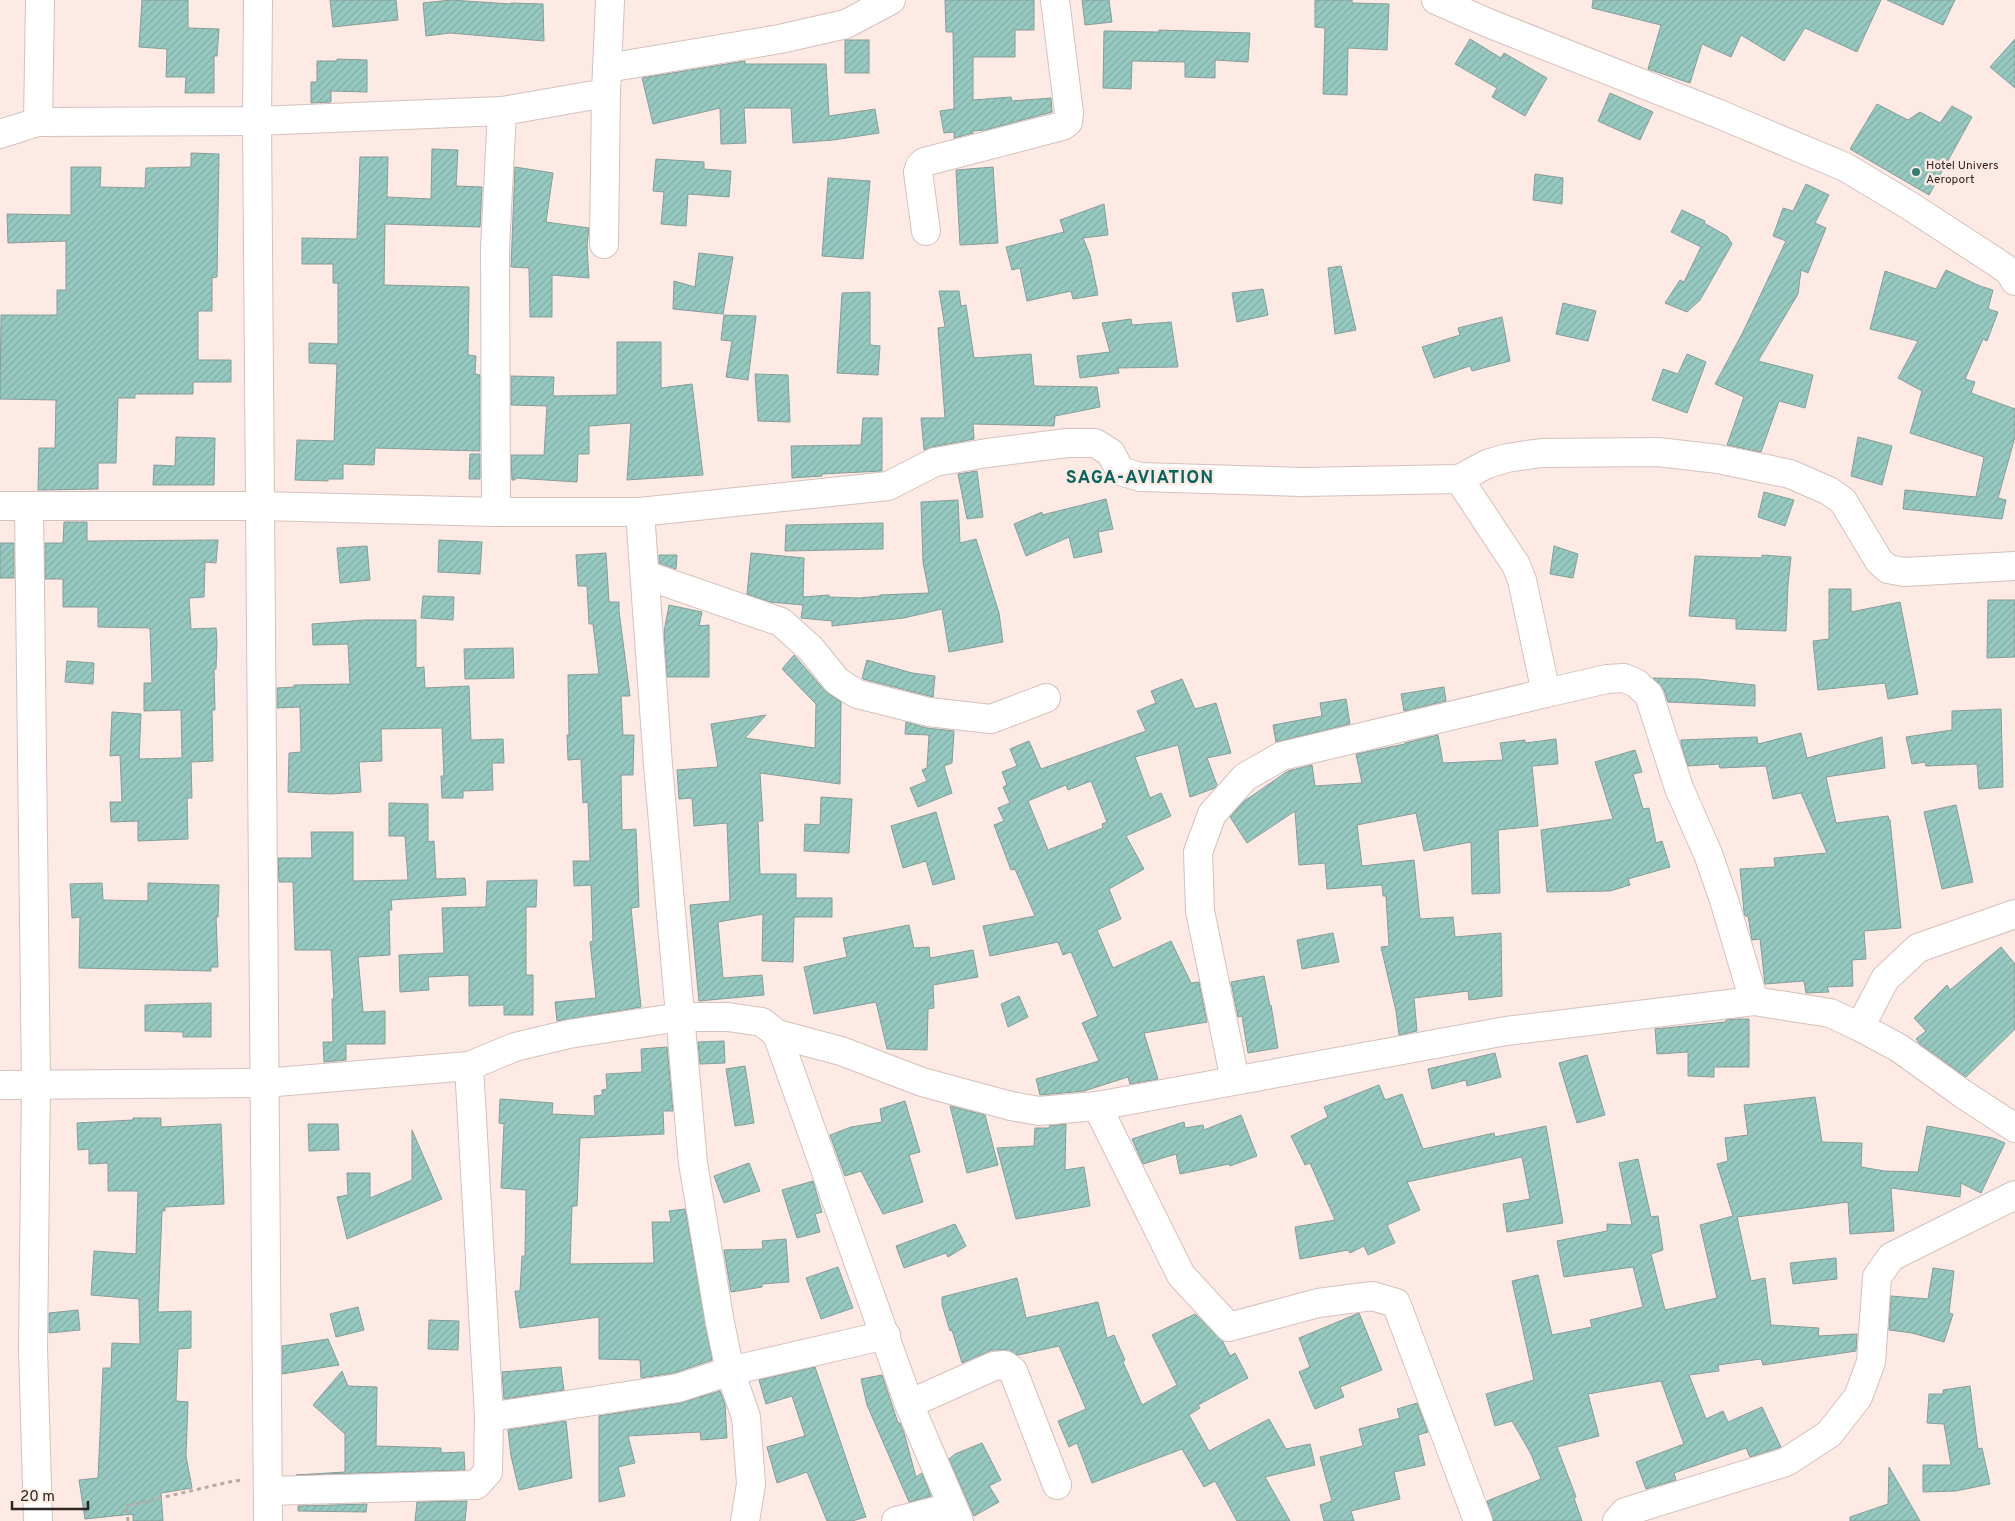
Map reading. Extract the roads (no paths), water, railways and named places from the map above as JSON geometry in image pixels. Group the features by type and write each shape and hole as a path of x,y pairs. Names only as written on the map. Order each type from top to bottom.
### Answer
{"street":[{"path":"38,122 40,0"},
{"path":"258,0 257,121 268,1521"},
{"path":"604,244 606,80 610,0"},
{"path":"0,134 38,122 257,121 502,111 606,80 846,24 890,0"},
{"path":"926,231 918,172 924,162 1062,126 1068,122 1069,113 1054,0"},
{"path":"1436,0 1488,23 1719,114 1845,167 1910,206 1996,262 2009,271 2015,281"},
{"path":"496,512 495,248 502,111"},
{"path":"0,506 260,506 496,512 640,512 888,486 935,462 1067,443 1095,443 1111,453 1120,471 1140,477 1302,482 1459,479 1487,464 1507,458 1542,453 1658,452 1718,459 1790,474 1829,491 1842,501 1878,561 1888,570 1904,572 2015,566"},
{"path":"1459,479 1516,565 1522,580 1546,693"},
{"path":"29,507 36,1085 33,1348 38,1521"},
{"path":"640,512 658,765 693,1162 720,1323 730,1371 746,1417 751,1484 745,1521"},
{"path":"645,575 781,622 811,649 837,681 857,694 928,712 990,719 1046,698"},
{"path":"1235,1080 1200,911 1198,852 1212,814 1245,777 1282,756 1607,679 1624,678 1636,683 1649,695 1679,788 1708,854 1724,900 1754,1002"},
{"path":"1860,1026 1885,979 1918,948 2015,914"},
{"path":"0,1085 264,1083 469,1066 515,1047 568,1034 680,1017 728,1017 762,1022 777,1034 841,1051 922,1082 1011,1106 1039,1111 1097,1106 1506,1031 1754,1002 1830,1013 1860,1026 1899,1048 2015,1128"},
{"path":"777,1034 886,1335 909,1404 955,1514 896,1521"},
{"path":"268,1484 476,1485 488,1472 489,1417 469,1066"},
{"path":"1097,1106 1181,1275 1229,1327 1318,1303 1372,1296 1396,1303 1478,1521"},
{"path":"1617,1521 1625,1512 1786,1462 1829,1434 1858,1398 1872,1362 1877,1277 1891,1257 2015,1195"},
{"path":"489,1417 678,1388 730,1371 886,1335"},
{"path":"909,1404 994,1366 1005,1365 1013,1371 1057,1486"}],"place":[{"name":"Hotel Univers Aeroport","path":"1916,172"}],"district":[{"name":"SAGA-AVIATION","path":"1140,477"}]}
